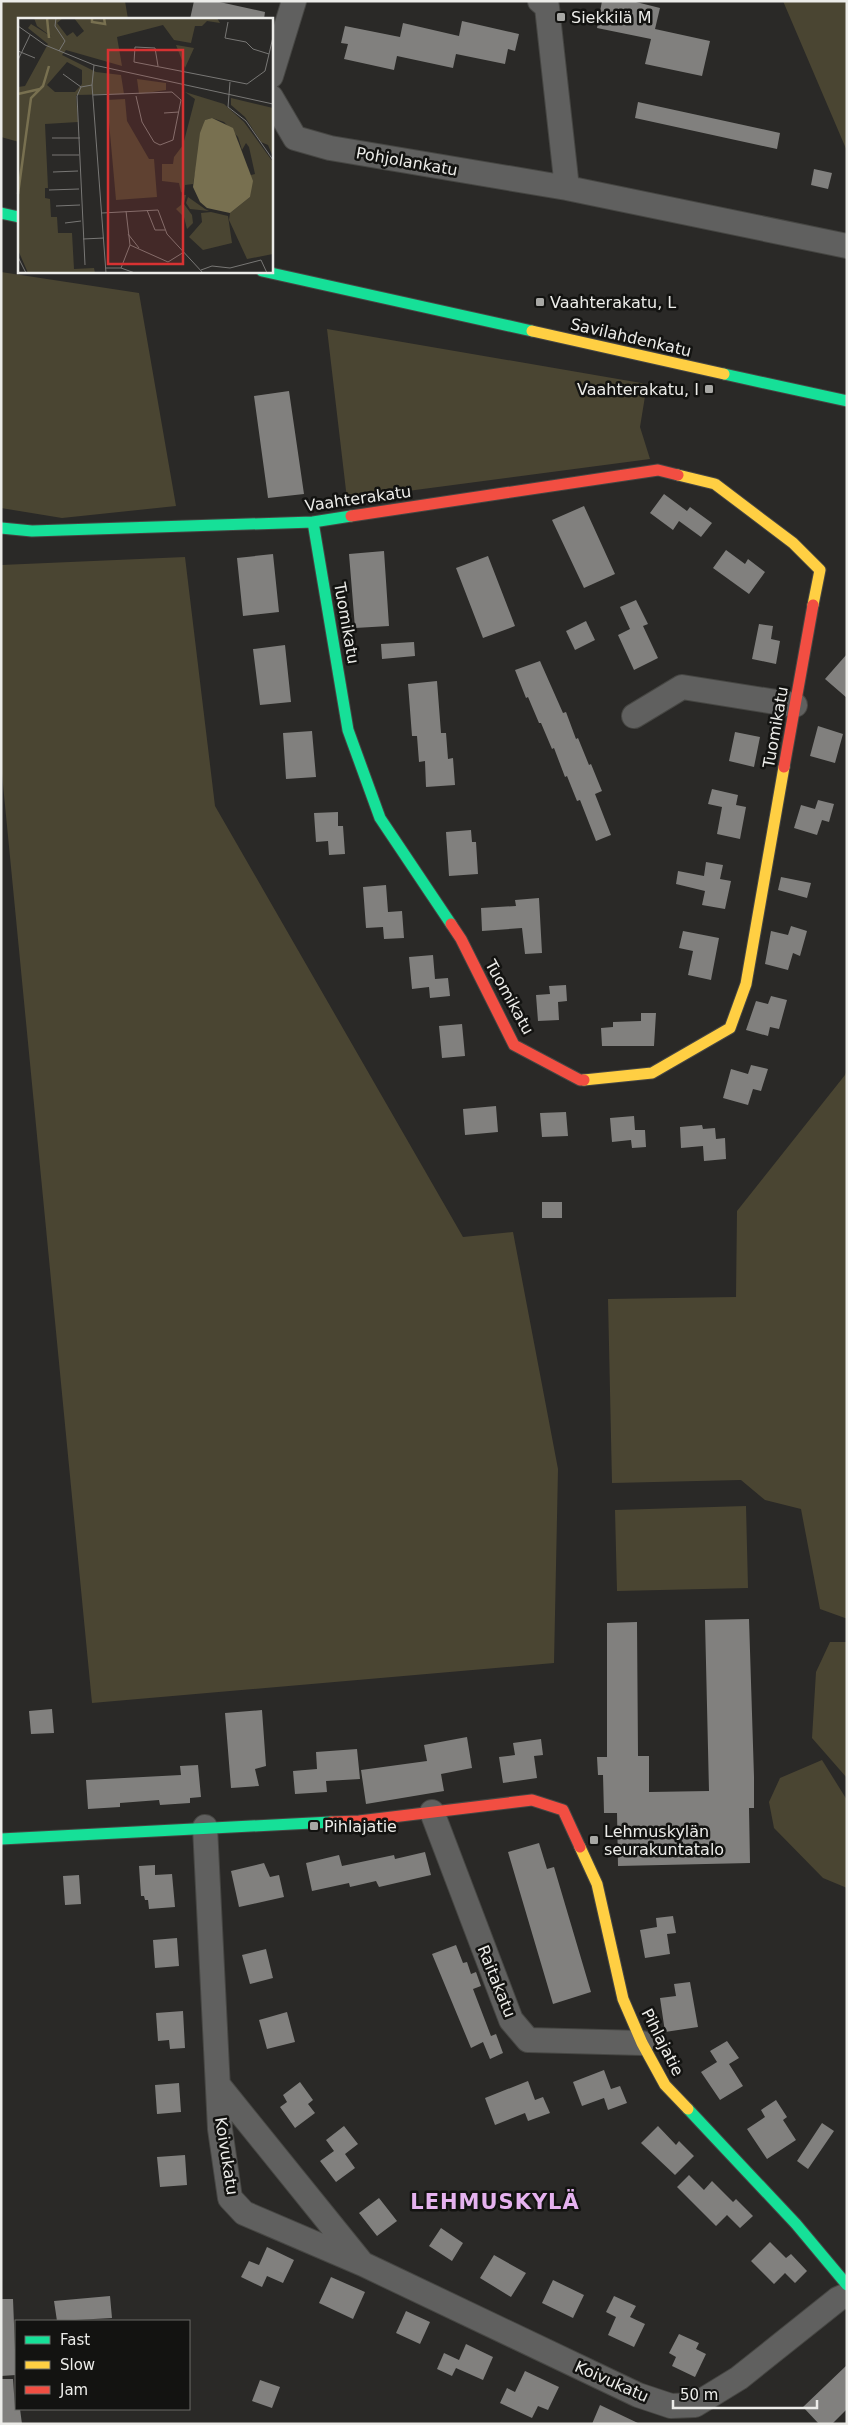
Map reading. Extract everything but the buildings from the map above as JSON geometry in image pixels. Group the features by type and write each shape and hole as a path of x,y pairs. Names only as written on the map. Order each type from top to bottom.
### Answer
{"street":[{"path":"272,73 294,1"},
{"path":"540,1 547,7 567,188"},
{"name":"Pohjolankatu","path":"272,99 294,138 330,148 567,188 847,246"},
{"path":"1,213 18,217"},
{"name":"Savilahdenkatu","path":"266,272 847,401"},
{"name":"Vaahterakatu","path":"1,528 32,531 313,522 658,470 715,484"},
{"name":"Tuomikatu","path":"313,522 348,730 380,818 461,939 514,1045 580,1080 652,1073 730,1028 746,984 820,570 793,543 715,484"},
{"path":"634,716 682,687 795,706"},
{"name":"Pihlajatie","path":"1,1839 204,1827 359,1821 532,1800 563,1810 596,1884 623,1999 642,2043 665,2085 796,2224 847,2285"},
{"name":"Raitakatu","path":"432,1812 511,2020 528,2040 642,2043"},
{"name":"Koivukatu","path":"204,1827 220,2129 230,2198 244,2213 363,2264 638,2395 671,2406 695,2405 715,2394 739,2378 838,2299 847,2295"},
{"name":"Koivukatu","path":"218,2086 363,2264"}],"shaded area":[{"path":"1,1 125,1 128,18 18,18 18,142 1,137"},
{"path":"783,1 847,1 847,151"},
{"path":"1,272 139,293 176,506 62,518 1,508"},
{"path":"327,329 647,384 640,427 650,459 347,499"},
{"path":"185,557 215,806 463,1237 513,1232 558,1469 554,1663 92,1703 1,764 1,565"},
{"path":"847,1070 847,1618 845,1618 820,1609 801,1509 765,1500 741,1480 612,1483 608,1299 736,1297 737,1211"},
{"path":"746,1506 748,1588 617,1591 615,1510"},
{"path":"830,1642 847,1642 847,1778 812,1738 816,1672"},
{"path":"822,1760 847,1800 847,1888 823,1878 774,1828 769,1802 780,1778"}],"traffic: fast":[{"path":"1,213 18,217"},
{"path":"266,272 532,331"},
{"path":"724,374 847,401"},
{"path":"1,528 32,531 313,522 351,516"},
{"path":"313,522 348,730 380,818 451,924"},
{"path":"1,1839 331,1822"},
{"path":"688,2109 796,2224 847,2285"}],"traffic: slow":[{"path":"532,331 724,374"},
{"path":"678,475 715,484 793,543 820,570 813,605"},
{"path":"584,1080 652,1073 730,1028 746,984 784,767"},
{"path":"580,1847 597,1884 623,1999 642,2043 665,2085 688,2109"}],"traffic: jam":[{"path":"351,516 658,470 678,475"},
{"path":"784,767 813,605"},
{"path":"451,924 461,939 514,1045 580,1080 584,1080"},
{"path":"331,1822 359,1821 532,1800 563,1810 580,1847"}],"place":[{"name":"Siekkilä M","path":"561,17"},
{"name":"Vaahterakatu, L","path":"540,302"},
{"name":"Vaahterakatu, I","path":"709,389"},
{"name":"Pihlajatie","path":"314,1826"},
{"name":"Lehmuskylän seurakuntatalo","path":"594,1840"}],"district":[{"name":"LEHMUSKYLÄ","path":"495,2202"}]}
